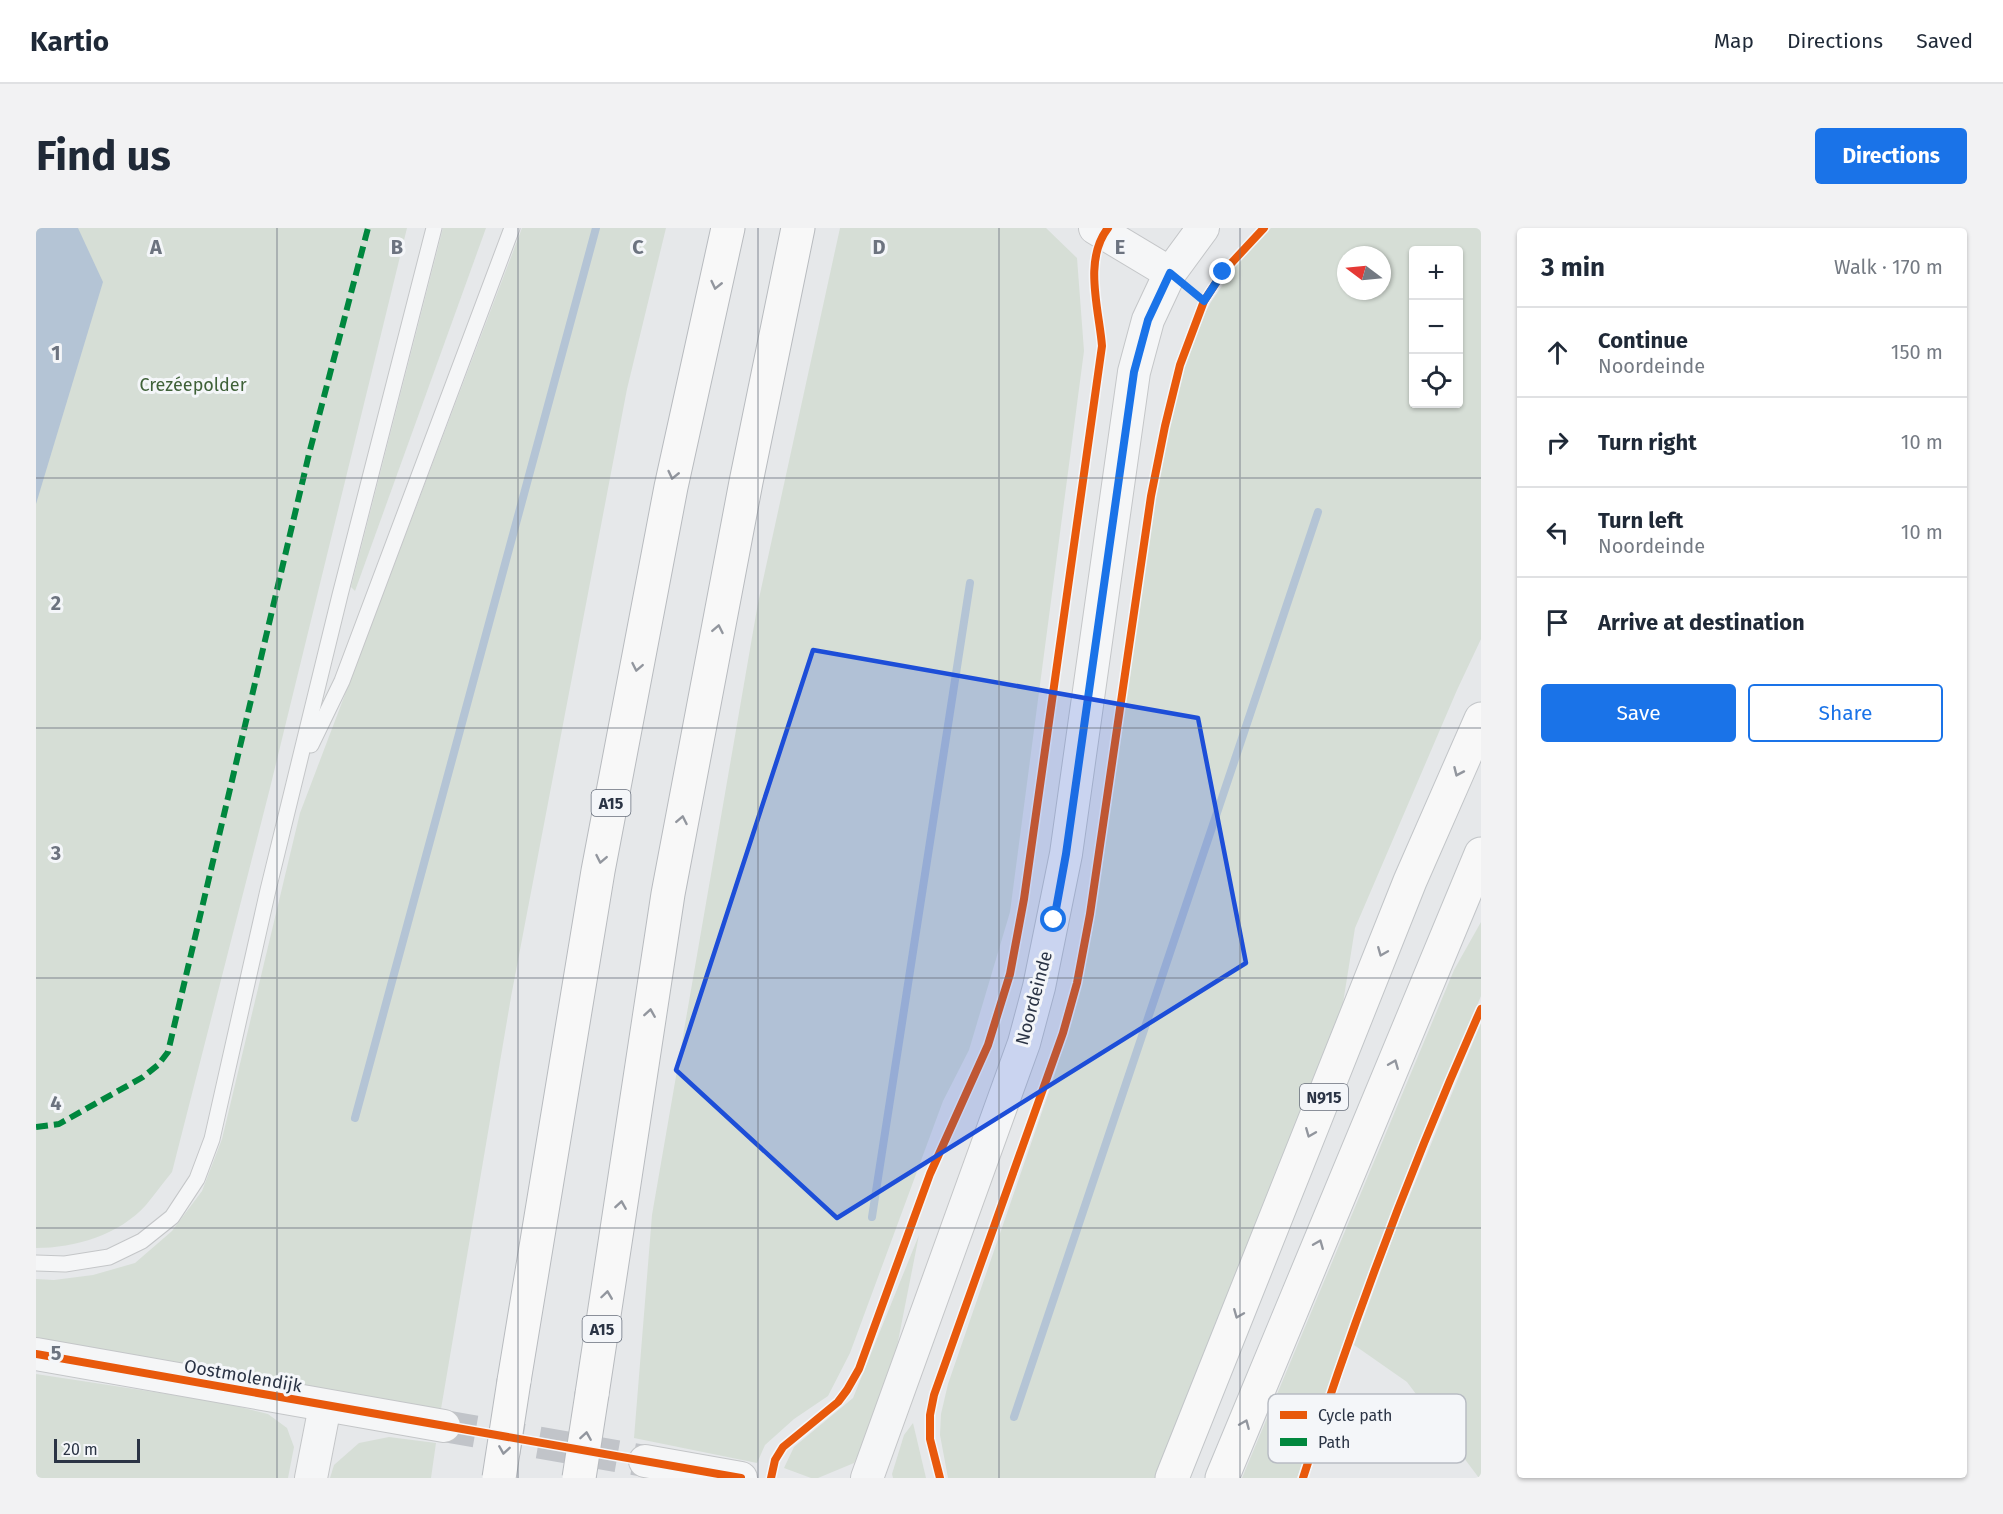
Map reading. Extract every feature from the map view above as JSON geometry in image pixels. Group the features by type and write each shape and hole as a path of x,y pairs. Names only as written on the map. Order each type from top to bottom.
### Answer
{"main road":[{"name":"A15","path":"499,1478 598,871 671,487 728,228"},
{"name":"A15","path":"579,1478 668,894 746,482 798,228"},
{"name":"N915","path":"1172,1478 1410,881 1481,719"},
{"name":"N915","path":"1222,1478 1481,854"}],"street":[{"path":"1095,228 1170,273"},
{"name":"Noordeinde","path":"867,1478 1024,1043 1039,987 1066,854 1134,372 1148,320 1170,273 1203,228"},
{"name":"Oostmolendijk","path":"36,1354 444,1426"},
{"path":"311,1478 325,1406"},
{"path":"645,1461 741,1478"}],"lane":[{"path":"36,1263 65,1264 109,1257 142,1241 172,1217 198,1179 212,1139 268,890 434,228"},
{"path":"297,773 342,681 512,228"}],"highlighted area":[{"path":"813,650 1198,718 1246,963 837,1218 676,1070"}],"green space":[{"name":"Crezéepolder","path":"36,228 407,228 270,788 172,1172 146,1205 110,1232 81,1242 36,1248"},
{"path":"443,228 486,228 355,591 351,587"},
{"path":"522,228 666,228 627,389 511,997 441,1409 36,1344 36,1279 54,1280 93,1275 135,1263 172,1231 202,1191 222,1139 300,813"},
{"path":"840,228 1046,228 1077,258 1084,351 1010,912 969,1050 943,1101 850,1353 828,1396 794,1419 765,1445 757,1463 634,1438 652,1215 758,603"},
{"path":"1271,228 1481,228 1481,639 1355,928 1340,1022 1155,1478 948,1478 940,1435 941,1414 948,1384 1054,1077 1075,1006 1092,932 1148,538 1164,453 1183,369 1199,324 1239,261"},
{"path":"1481,922 1481,996 1391,1213 1326,1394 1277,1394 1454,970"},
{"path":"1481,1023 1481,1478 1466,1461 1466,1394 1416,1394 1407,1382 1354,1345 1396,1229"},
{"path":"919,1235 888,1392 854,1463 818,1478 811,1478 784,1468 794,1447 853,1398"},
{"path":"36,1374 220,1402 268,1414 287,1428 294,1447 288,1478 36,1478"},
{"path":"1268,1416 1268,1463 1302,1463 1297,1478 1242,1478"},
{"path":"913,1423 926,1478 893,1478 892,1474 904,1435"},
{"path":"389,1437 436,1443 431,1478 330,1478 334,1465 359,1443"}],"water":[{"path":"36,228 78,228 103,282 36,504"}],"waterway":[{"path":"355,1118 596,228"},
{"path":"1014,1417 1318,512"},
{"path":"872,1217 970,583"}],"tunnel":[{"path":"444,1426 645,1461"}],"marked path":[{"path":"36,1127 59,1124 143,1077 158,1065 168,1052 309,454 368,228"}],"cycle path":[{"path":"771,1478 775,1460 783,1447 838,1402 859,1369 930,1174 988,1045 1010,974 1024,899 1102,346 1094,270 1100,241 1108,228"},
{"path":"940,1478 930,1439 930,1415 934,1395 1063,1033 1077,983 1090,914 1151,496 1180,365 1204,301 1223,272 1264,228"},
{"path":"1331,1394 1386,1241 1481,1009"},
{"path":"36,1354 741,1478"},
{"path":"1303,1478 1308,1463"}],"route":[{"path":"1054,920 1066,854 1134,372 1148,320 1170,273 1204,301 1223,272"}]}
